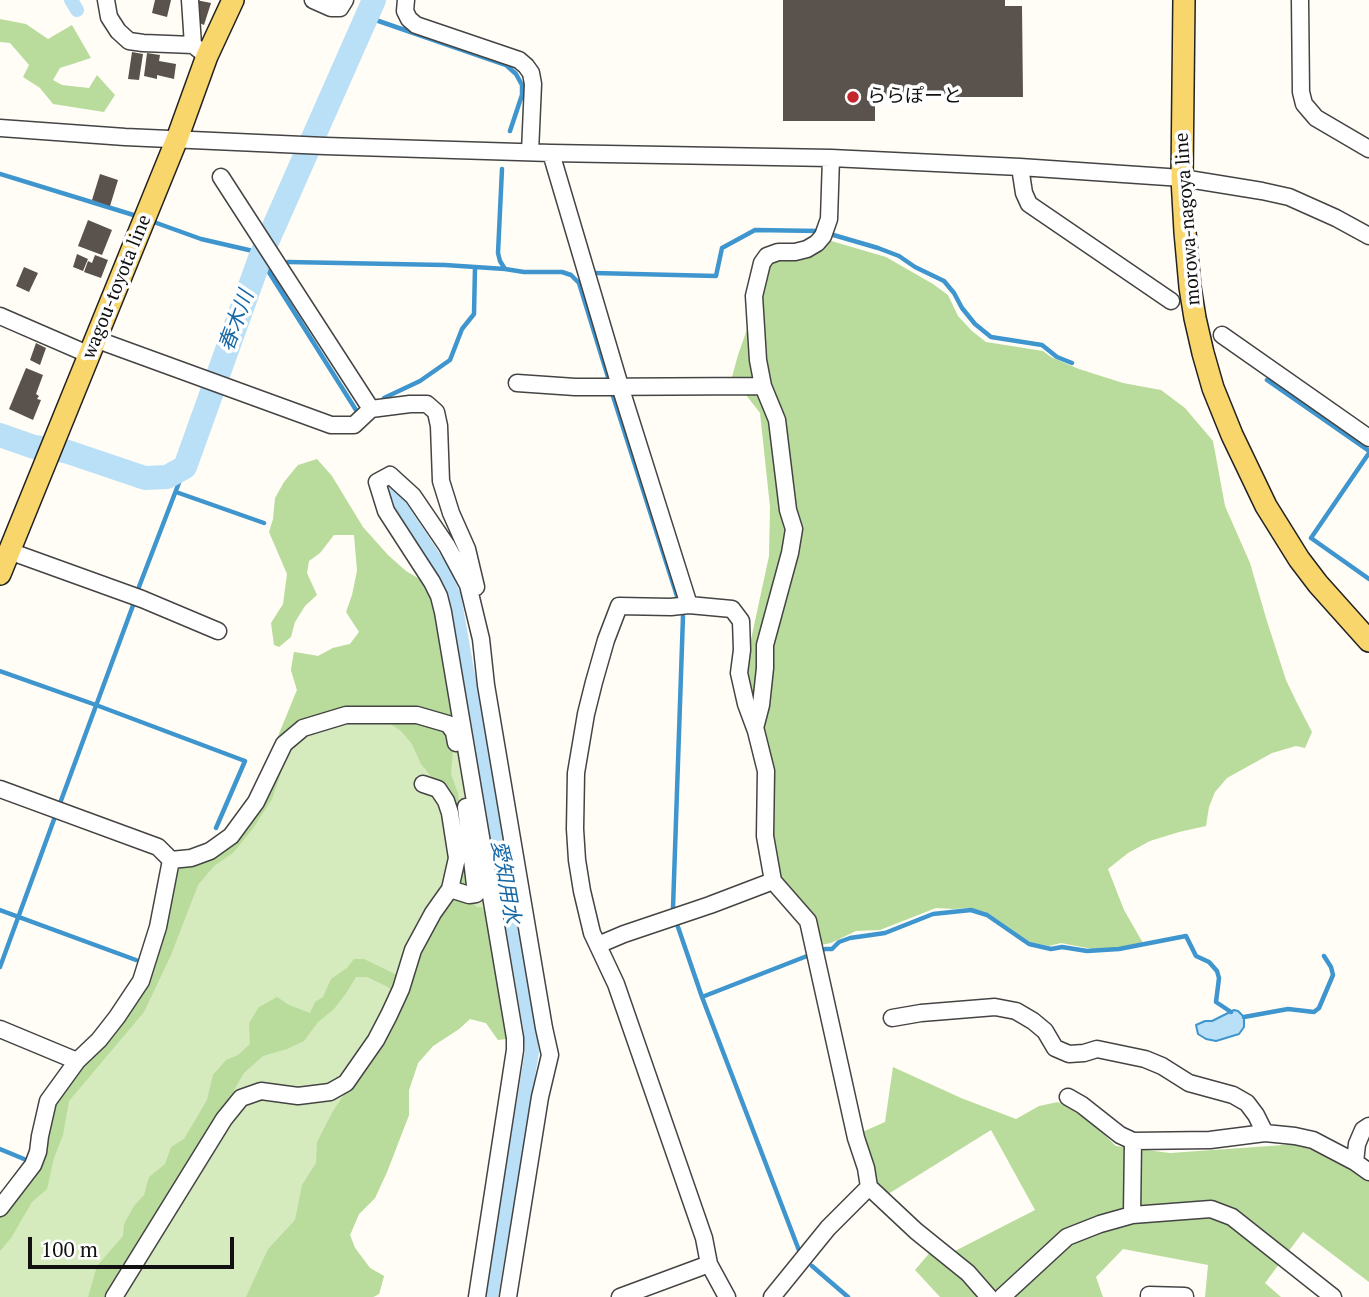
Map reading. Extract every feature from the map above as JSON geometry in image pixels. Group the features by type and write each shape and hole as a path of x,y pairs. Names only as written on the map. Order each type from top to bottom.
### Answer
{"main road":[{"name":"wagou-toyota line","path":"0,574 177,139 200,51 233,0"},
{"name":"morowa-nagoya line","path":"1184,0 1182,178 1185,232 1195,318 1213,388 1266,506 1299,559 1369,641"}],"street":[{"path":"106,0 109,17 129,41 200,51 190,0"},
{"path":"313,0 331,8 341,8 345,0"},
{"path":"406,0 405,11 416,25 519,60 526,66 531,73 533,84 530,152"},
{"path":"1300,0 1301,92 1304,104 1316,118 1369,149"},
{"path":"0,128 325,146 831,158 1182,178 1289,197 1369,236"},
{"path":"551,153 689,605"},
{"path":"755,728 761,705 765,645 794,529 788,510 777,419 763,386 758,360 754,296 762,262 767,256 807,249 823,236 829,219 831,158"},
{"path":"1020,167 1024,193 1029,204 1171,301"},
{"path":"221,177 371,409"},
{"path":"0,316 331,425 354,425 371,409 427,404 436,412 441,481 467,549 482,610 481,639"},
{"path":"1222,335 1369,438"},
{"path":"517,383 575,387 763,386"},
{"path":"477,1297 515,1038 439,596 386,510 377,482 390,475 413,496 468,585 481,639 486,685 550,1055 540,1097 508,1297"},
{"path":"9,551 137,597 218,631"},
{"path":"727,1297 709,1264 704,1238 616,984 592,933 577,860 576,773 594,682 619,606 689,605 732,609 741,621 742,650 739,673 766,771 765,836 773,881 808,921 869,1186 916,1231 968,1273 989,1297"},
{"path":"171,860 191,858 211,851 231,836 256,802 284,744 303,728 346,715 417,715 448,724 454,732 476,894 469,895 450,889"},
{"path":"114,1297 224,1119 241,1098 261,1091 298,1096 330,1093 346,1083 376,1040 401,989 413,950 427,922 450,889 457,858 446,801 439,789 423,784"},
{"path":"0,789 158,847 171,860"},
{"path":"0,1208 33,1165 48,1101 77,1061 99,1040 142,981 158,927 171,860"},
{"path":"597,945 773,881"},
{"path":"892,1018 995,1007 1016,1011 1045,1031 1055,1048 1069,1054 1097,1049 1145,1059 1189,1083 1233,1095 1247,1103 1265,1133"},
{"path":"0,1029 77,1061"},
{"path":"1068,1097 1133,1142 1210,1140 1265,1133 1295,1136 1313,1140 1362,1167"},
{"path":"1362,1167 1357,1144 1363,1130 1369,1126"},
{"path":"1132,1215 1133,1142"},
{"path":"772,1297 828,1228 869,1186"},
{"path":"1002,1297 1067,1237 1132,1215 1211,1209 1232,1217 1333,1297"},
{"path":"620,1297 709,1264"},
{"path":"1149,1297 1185,1296"}],"green space":[{"path":"0,19 26,24 48,39 72,25 91,58 60,68 53,80 62,85 89,88 97,75 115,95 104,112 53,104 40,88 23,77 29,65 10,43 0,42"},
{"path":"828,240 886,257 933,284 948,295 958,316 986,342 1043,351 1079,369 1123,383 1161,390 1185,408 1213,441 1225,506 1250,563 1286,680 1312,732 1305,748 1296,746 1272,753 1227,778 1215,792 1206,826 1150,841 1128,853 1108,869 1124,910 1143,943 1092,949 1061,943 1049,946 1029,942 986,912 970,908 936,908 880,930 856,931 831,943 820,945 779,874 774,857 760,731 762,719 744,672 769,556 770,507 760,413 732,377 770,264 781,258 805,257 820,251"},
{"path":"317,459 332,476 363,527 388,555 406,571 423,581 436,597 456,713 451,774 458,793 469,886 465,896 477,907 482,907 491,927 507,1039 498,1040 486,1023 470,1019 433,1046 418,1063 409,1090 409,1115 387,1172 375,1198 359,1214 350,1235 355,1248 370,1268 384,1276 379,1294 373,1297 246,1297 268,1249 295,1220 302,1185 316,1163 317,1142 333,1111 384,1035 400,1000 388,987 367,977 356,977 334,1009 318,1022 304,1041 263,1056 244,1073 217,1119 203,1135 190,1162 109,1297 88,1297 97,1266 123,1236 124,1224 144,1195 149,1177 165,1164 171,1147 184,1139 207,1100 213,1075 226,1060 238,1055 250,1044 249,1023 259,1007 277,997 310,1013 315,1002 323,997 331,979 347,968 354,959 364,959 397,975 405,968 455,885 440,798 433,779 401,731 366,708 308,721 286,758 272,799 254,827 233,853 214,866 198,885 171,955 144,1012 69,1101 63,1135 47,1189 32,1202 11,1238 0,1251 0,1217 37,1168 57,1099 135,1002 175,868 225,832 256,790 297,690 291,670 294,652 318,656 333,648 350,644 359,632 346,612 357,571 354,535 334,535 320,553 309,561 307,573 317,595 305,606 295,622 291,637 279,647 274,645 271,623 283,604 287,574 269,532 275,498 298,465"},
{"path":"359,632 456,713 491,927 498,1040 486,1023 470,1019 433,1046 418,1063 409,1090 409,1115 387,1172 375,1198 359,1214 350,1235 355,1248 370,1268 384,1276 379,1294 373,1297 0,1297 0,1217 37,1168 50,1118 108,1038 200,851 225,832 256,790 297,690 291,670 294,652 318,656 333,648 350,644"},
{"path":"893,1067 1016,1119 1039,1106 1058,1102 1089,1120 1116,1146 1170,1153 1298,1144 1369,1176 1369,1282 1303,1232 1265,1283 1281,1297 1205,1297 1208,1265 1123,1249 1096,1277 1103,1297 940,1297 915,1270 932,1250 951,1253 1035,1210 991,1130 885,1196 873,1183 860,1133 885,1122"}],"water":[{"path":"1234,1010 1244,1017 1244,1027 1239,1034 1216,1041 1198,1034 1196,1025 1212,1021"}],"building":[{"path":"155,0 171,0 167,17 152,13"},
{"path":"196,0 211,3 204,25 193,20"},
{"path":"783,0 1005,0 1005,6 1022,6 1023,97 875,97 875,121 783,121"},
{"path":"132,52 143,54 139,80 128,79"},
{"path":"147,53 160,55 159,61 176,64 174,79 157,75 157,79 144,76"},
{"path":"100,174 118,180 110,206 92,200"},
{"path":"88,220 112,230 102,255 78,246"},
{"path":"77,254 88,259 83,271 73,267"},
{"path":"95,255 108,260 101,278 84,272 88,261 92,263"},
{"path":"24,267 38,273 29,292 16,286"},
{"path":"36,343 46,348 40,365 30,360"},
{"path":"26,368 43,375 36,394 39,396 37,399 41,400 33,420 9,409"}],"waterway":[{"name":"愛知用水","path":"71,0 77,10"},
{"name":"春木川","path":"0,435 34,447 65,451 145,478 167,477 185,467 260,258 374,0"},
{"path":"367,17 506,65 516,74 522,85 522,95 510,131"},
{"path":"502,169 498,253 500,261 505,269 562,272 571,275 579,283 608,377"},
{"path":"0,174 140,217"},
{"path":"151,221 201,239 253,251 356,410"},
{"path":"594,273 716,276 722,248 755,230 819,231"},
{"path":"830,234 899,256 944,281 975,324 991,337 1042,345 1057,357 1072,363"},
{"path":"288,262 505,269"},
{"path":"384,398 420,381 450,360 462,329 474,314 475,267"},
{"path":"1267,380 1369,451"},
{"path":"613,396 677,596"},
{"path":"1369,453 1311,538 1369,579"},
{"path":"137,592 185,467"},
{"name":"愛知用水","path":"386,485 443,571 454,596 530,1027 532,1052 491,1297"},
{"path":"176,492 264,523"},
{"path":"59,806 135,600"},
{"path":"673,908 683,616"},
{"path":"0,671 245,761 216,828"},
{"path":"0,967 56,814"},
{"path":"0,910 136,960"},
{"path":"702,997 825,949 832,949 839,942 850,938 885,933 933,914 971,910 987,915 1029,944 1051,949 1119,949 1186,936 1196,956 1209,962 1217,971 1219,978 1216,1002 1231,1012"},
{"path":"678,927 800,1253"},
{"path":"1244,1017 1288,1009 1314,1012 1319,1008 1333,975 1324,956"},
{"path":"0,1149 24,1159"},
{"path":"812,1266 848,1297"}],"place":[{"name":"ららぽーと","path":"853,97"}]}
